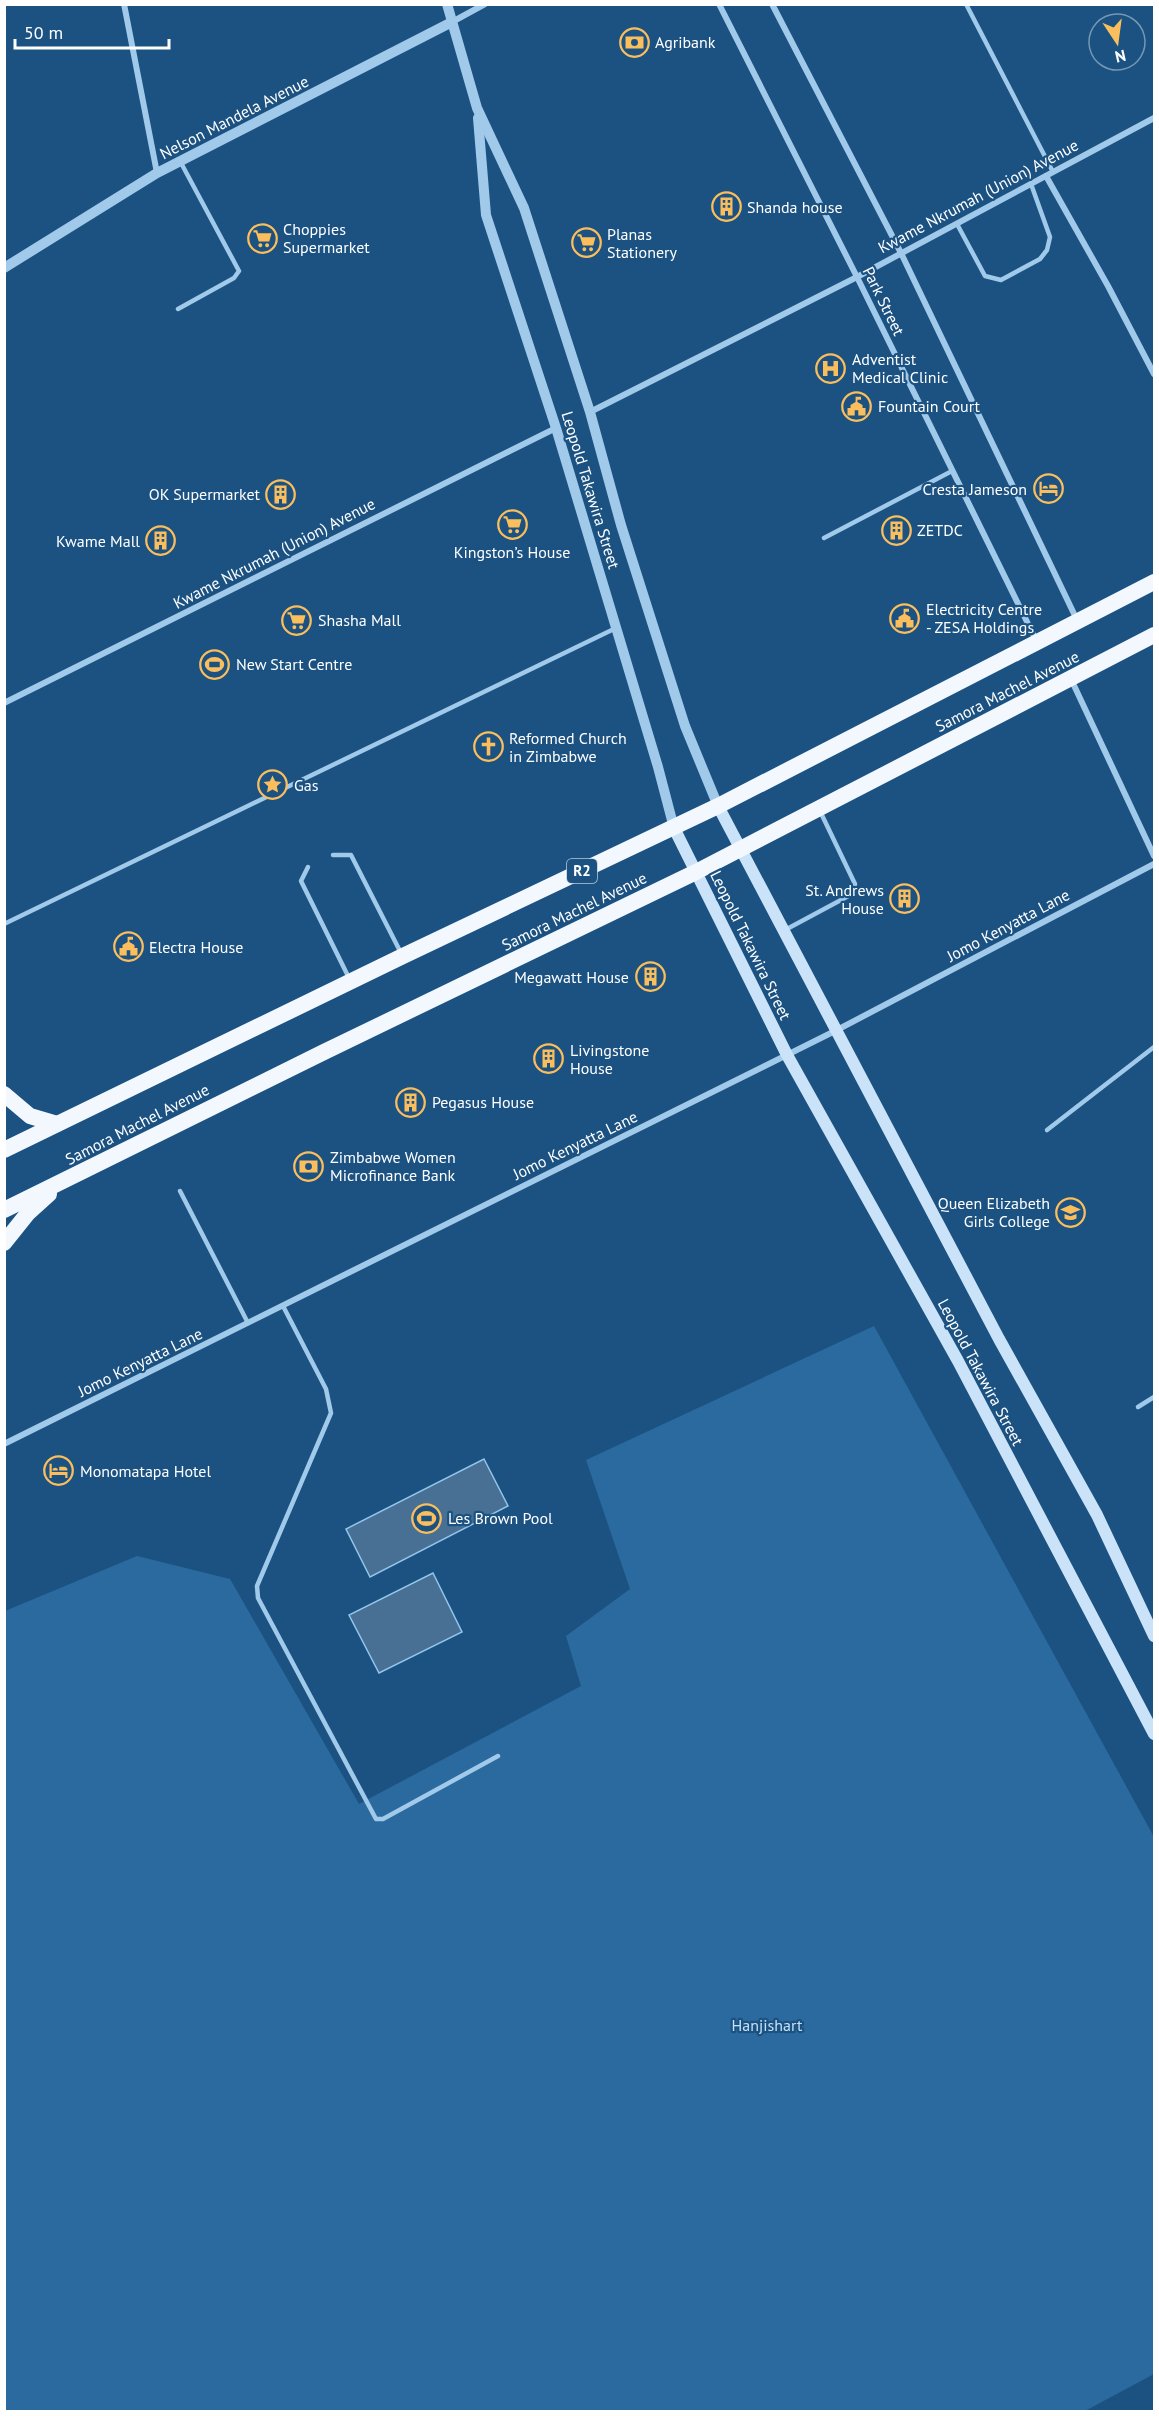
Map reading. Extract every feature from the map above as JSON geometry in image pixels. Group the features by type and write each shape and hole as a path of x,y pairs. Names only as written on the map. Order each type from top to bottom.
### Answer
{"highway":[{"name":"Samora Machel Avenue","path":"4,1150 351,983 402,956 674,828 1155,582"},
{"name":"Samora Machel Avenue","path":"4,1210 696,872 1155,635"},
{"path":"4,1094 30,1116 57,1124"},
{"path":"4,1243 28,1212 68,1178"}],"main road":[{"name":"Leopold Takawira Street","path":"718,806 999,1339 1097,1515 1155,1636"},
{"name":"Leopold Takawira Street","path":"674,828 787,1055 958,1361 1155,1734"}],"street":[{"path":"124,4 157,173"},
{"name":"Leopold Takawira Street","path":"447,4 477,108 524,208 590,411 621,525 685,726 718,806"},
{"name":"Nelson Mandela Avenue","path":"4,268 157,173 484,4"},
{"name":"Park Street","path":"719,4 857,277 1037,643"},
{"path":"772,4 901,253 1078,623"},
{"name":"Leopold Takawira Street","path":"477,108 486,215 556,428 674,828"},
{"name":"Kwame Nkrumah (Union) Avenue","path":"590,411 857,277 1155,118"},
{"path":"1046,176 1155,374"},
{"name":"Kwame Nkrumah (Union) Avenue","path":"4,703 556,428"},
{"path":"1070,678 1155,856"},
{"name":"Jomo Kenyatta Lane","path":"4,1444 835,1031 1155,864"}],"lane":[{"path":"966,4 1053,172"},
{"path":"178,309 234,278 238,271 180,161"},
{"path":"957,224 985,276 1001,280 1040,259 1047,250 1050,237 1030,184"},
{"path":"824,538 952,471"},
{"path":"4,924 616,628"},
{"path":"782,931 854,893 855,884 819,809"},
{"path":"333,855 351,855 402,956"},
{"path":"308,867 301,881 351,983"},
{"path":"1047,1130 1155,1047"},
{"path":"180,1191 248,1323"},
{"path":"283,1306 326,1389 331,1413 257,1586 258,1598 376,1819 383,1819 498,1756"},
{"path":"1138,1407 1155,1397"}],"green space":[{"name":"Hanjishart","path":"874,1326 1154,1837 1154,2374 1083,2412 5,2412 5,1611 137,1556 230,1579 359,1804 581,1686 566,1636 630,1589 586,1460"}],"shaded area":[{"name":"Les Brown Pool","path":"484,1459 508,1506 370,1577 346,1529"},
{"name":"Les Brown Pool","path":"433,1573 462,1632 379,1673 349,1615"}],"place":[{"name":"Agribank","path":"634,42"},
{"name":"Shanda house","path":"726,207"},
{"name":"Choppies Supermarket","path":"262,238"},
{"name":"Planas Stationery","path":"586,243"},
{"name":"Adventist Medical Clinic","path":"831,368"},
{"name":"Fountain Court","path":"857,406"},
{"name":"Cresta Jameson","path":"1048,489"},
{"name":"OK Supermarket","path":"281,494"},
{"name":"Kingston’s House","path":"512,524"},
{"name":"ZETDC","path":"896,530"},
{"name":"Kwame Mall","path":"161,541"},
{"name":"Electricity Centre - ZESA Holdings","path":"905,618"},
{"name":"Shasha Mall","path":"297,620"},
{"name":"New Start Centre","path":"215,664"},
{"name":"Reformed Church in Zimbabwe","path":"488,747"},
{"name":"Gas","path":"273,785"},
{"name":"St. Andrews House","path":"905,899"},
{"name":"Electra House","path":"128,947"},
{"name":"Megawatt House","path":"650,977"},
{"name":"Livingstone House","path":"549,1059"},
{"name":"Pegasus House","path":"411,1102"},
{"name":"Zimbabwe Women Microfinance Bank","path":"309,1166"},
{"name":"Queen Elizabeth Girls College","path":"1071,1212"},
{"name":"Monomatapa Hotel","path":"59,1471"},
{"name":"Les Brown Pool","path":"427,1518"}]}
